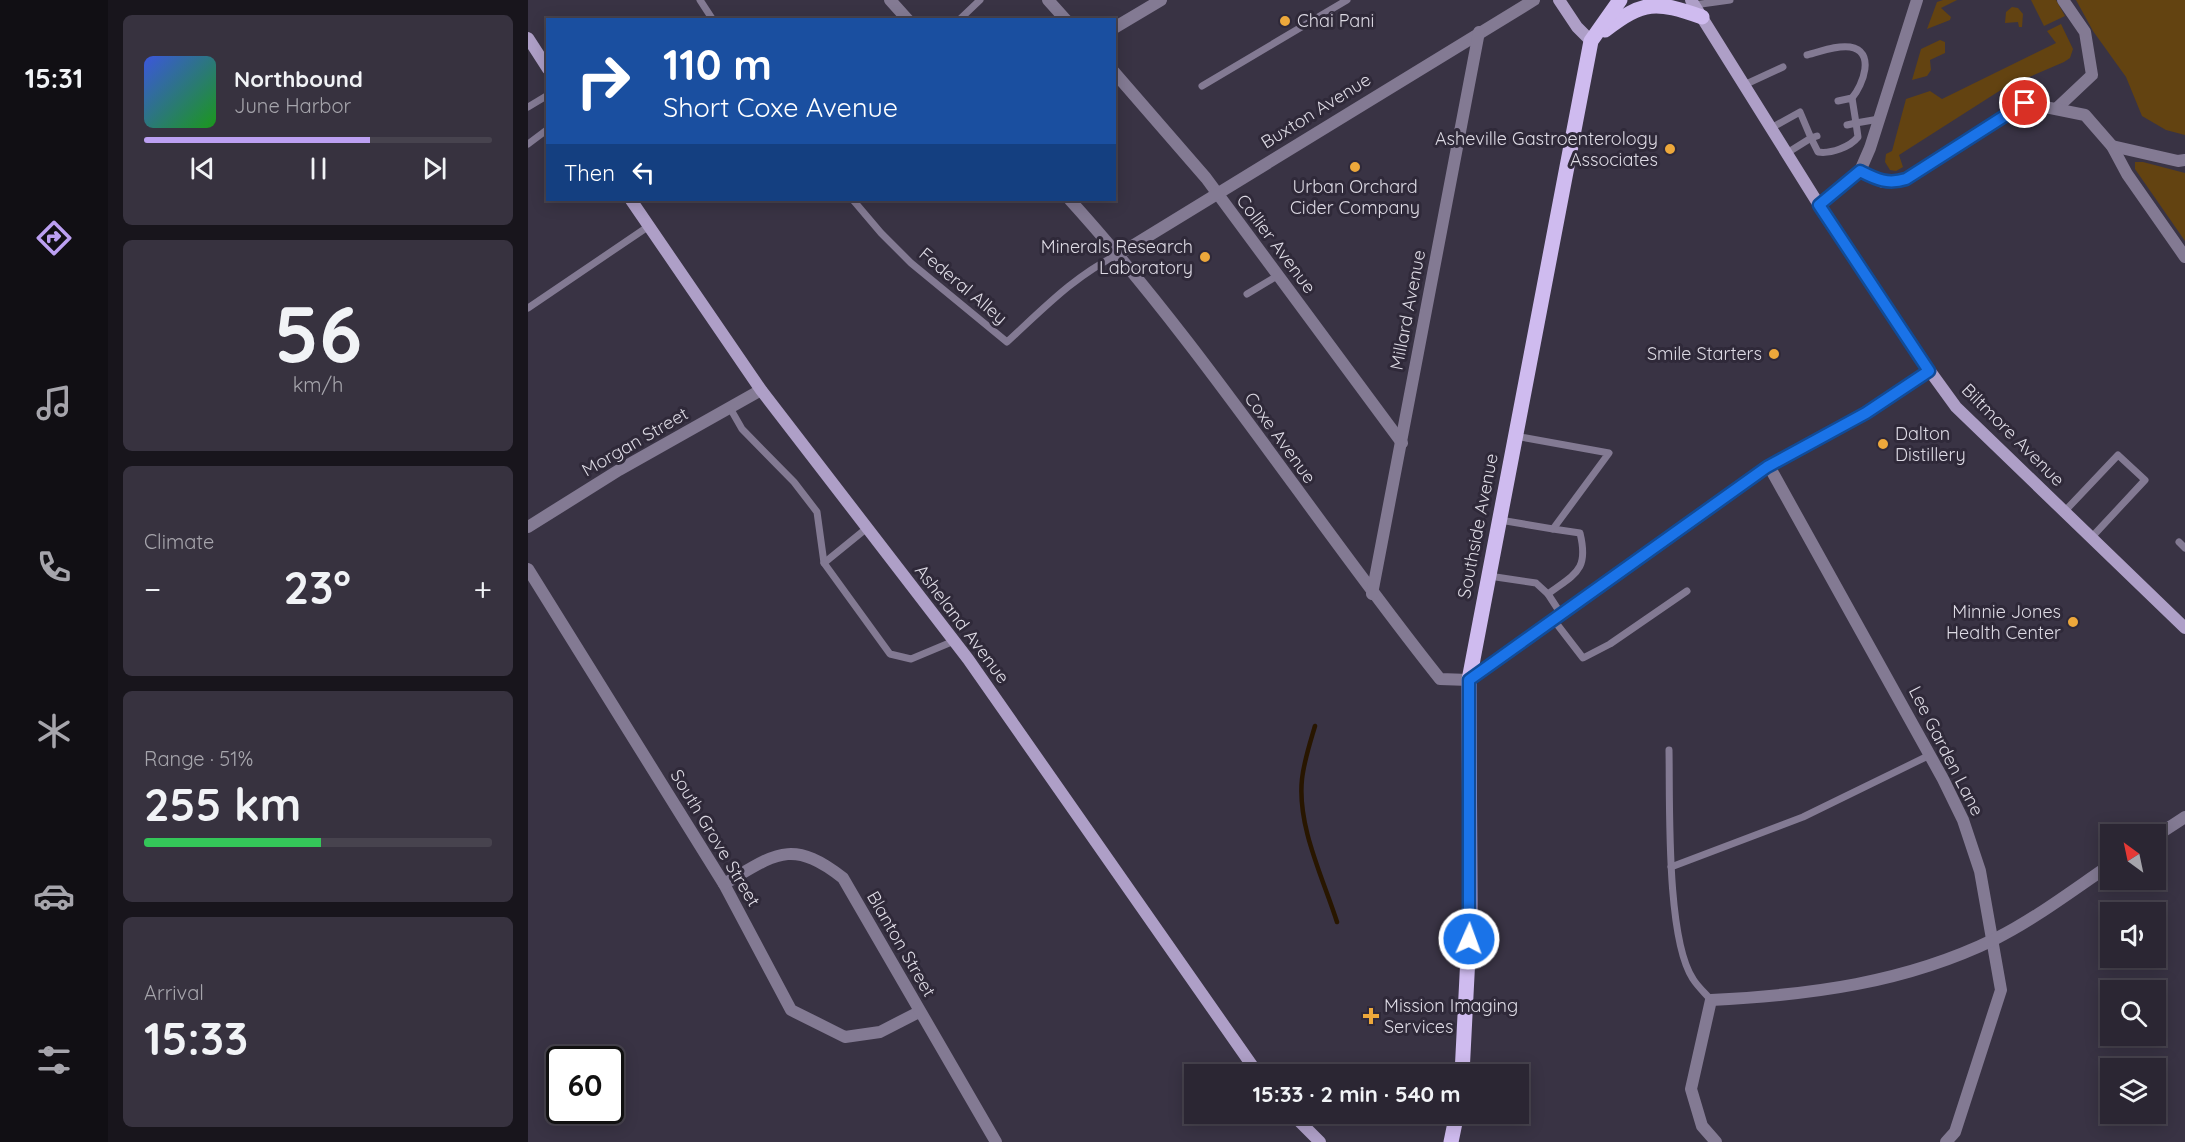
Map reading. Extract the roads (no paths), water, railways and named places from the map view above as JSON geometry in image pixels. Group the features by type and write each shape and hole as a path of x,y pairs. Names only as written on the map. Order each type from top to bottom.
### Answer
{"main road":[{"path":"1559,0 1577,27 1591,41 1620,18 1649,5 1696,7"},
{"name":"Southside Avenue","path":"1463,1064 1470,917 1469,680 1591,41 1620,0"},
{"name":"Biltmore Avenue","path":"1696,7 1819,205 1929,371 1956,406 2185,627"},
{"path":"528,38 546,66"},
{"name":"Asheland Avenue","path":"632,201 761,390 954,641 1251,1064"},
{"path":"1302,1124 1320,1142"},
{"path":"1451,1142 1455,1124"}],"street":[{"path":"890,0 906,18"},
{"path":"1048,0 1064,18"},
{"path":"1116,27 1161,0"},
{"name":"Buxton Avenue","path":"1119,254 1534,0"},
{"path":"1819,205 1860,171 1919,0"},
{"path":"2057,108 2092,75 2085,32 2063,0"},
{"name":"Millard Avenue","path":"1372,594 1479,32"},
{"name":"Collier Avenue","path":"1116,74 1206,178 1402,443"},
{"path":"1860,171 1883,182 1895,183 1906,179 2025,103 2085,115 2112,146 2127,174 2185,257"},
{"path":"2112,146 2178,161 2185,160"},
{"name":"Coxe Avenue","path":"1071,201 1119,254 1372,594 1440,679 1469,680"},
{"path":"1469,680 1769,466 1866,413 1929,371"},
{"name":"Morgan Street","path":"528,527 620,470 761,390"},
{"name":"Lee Garden Lane","path":"1769,466 1930,755 1963,820 1980,871 2001,990 1955,1132 1946,1142"},
{"name":"South Grove Street","path":"528,569 724,884 791,1010 845,1036 880,1032 919,1012"},
{"path":"2166,829 2185,817"},
{"name":"Blanton Street","path":"724,884 772,857 802,853 825,864 843,878 996,1142"},
{"path":"1716,1142 1702,1125 1691,1089 1711,1000 1783,996 1857,986 1919,970 1994,940 2100,871"}],"lane":[{"path":"700,0 712,18"},
{"path":"961,18 980,0"},
{"path":"1202,86 1347,0"},
{"path":"1696,7 1730,0"},
{"path":"1771,128 1804,111 1818,152 1827,153 1854,142 1858,136 1852,98 1864,78 1865,60 1861,52 1850,47 1833,48 1807,56"},
{"path":"1744,85 1783,67"},
{"path":"528,107 546,96"},
{"path":"1838,101 1852,98"},
{"path":"1847,125 1879,119"},
{"path":"528,144 546,130"},
{"path":"1787,153 1814,137"},
{"name":"Federal Alley","path":"854,201 911,263 1007,342 1074,280 1098,264 1119,254"},
{"path":"528,308 649,226"},
{"path":"1247,294 1277,276"},
{"path":"730,408 742,429 794,482 816,512 824,563 890,654 911,659 954,641"},
{"path":"1515,436 1609,453 1553,529"},
{"path":"2065,511 2118,455 2145,480 2091,538"},
{"path":"1499,520 1580,533 1585,554 1580,570 1548,594"},
{"path":"824,563 867,528"},
{"path":"1488,576 1536,583 1548,594 1557,617 1583,657 1610,644 1687,591"},
{"path":"1669,750 1671,867 1681,948 1692,978 1711,1000"},
{"path":"1671,867 1803,817 1930,755"}],"waterway":[{"path":"1315,726 1302,779 1303,815 1312,852 1337,922"}],"place":[{"name":"Chai Pani","path":"1285,21"},
{"name":"Asheville Gastroenterology Associates","path":"1670,149"},
{"name":"Urban Orchard Cider Company","path":"1355,167"},
{"name":"Minerals Research Laboratory","path":"1205,257"},
{"name":"Smile Starters","path":"1774,354"},
{"name":"Dalton Distillery","path":"1883,444"},
{"name":"Minnie Jones Health Center","path":"2073,622"},
{"name":"Mission Imaging Services","path":"1371,1016"}]}
